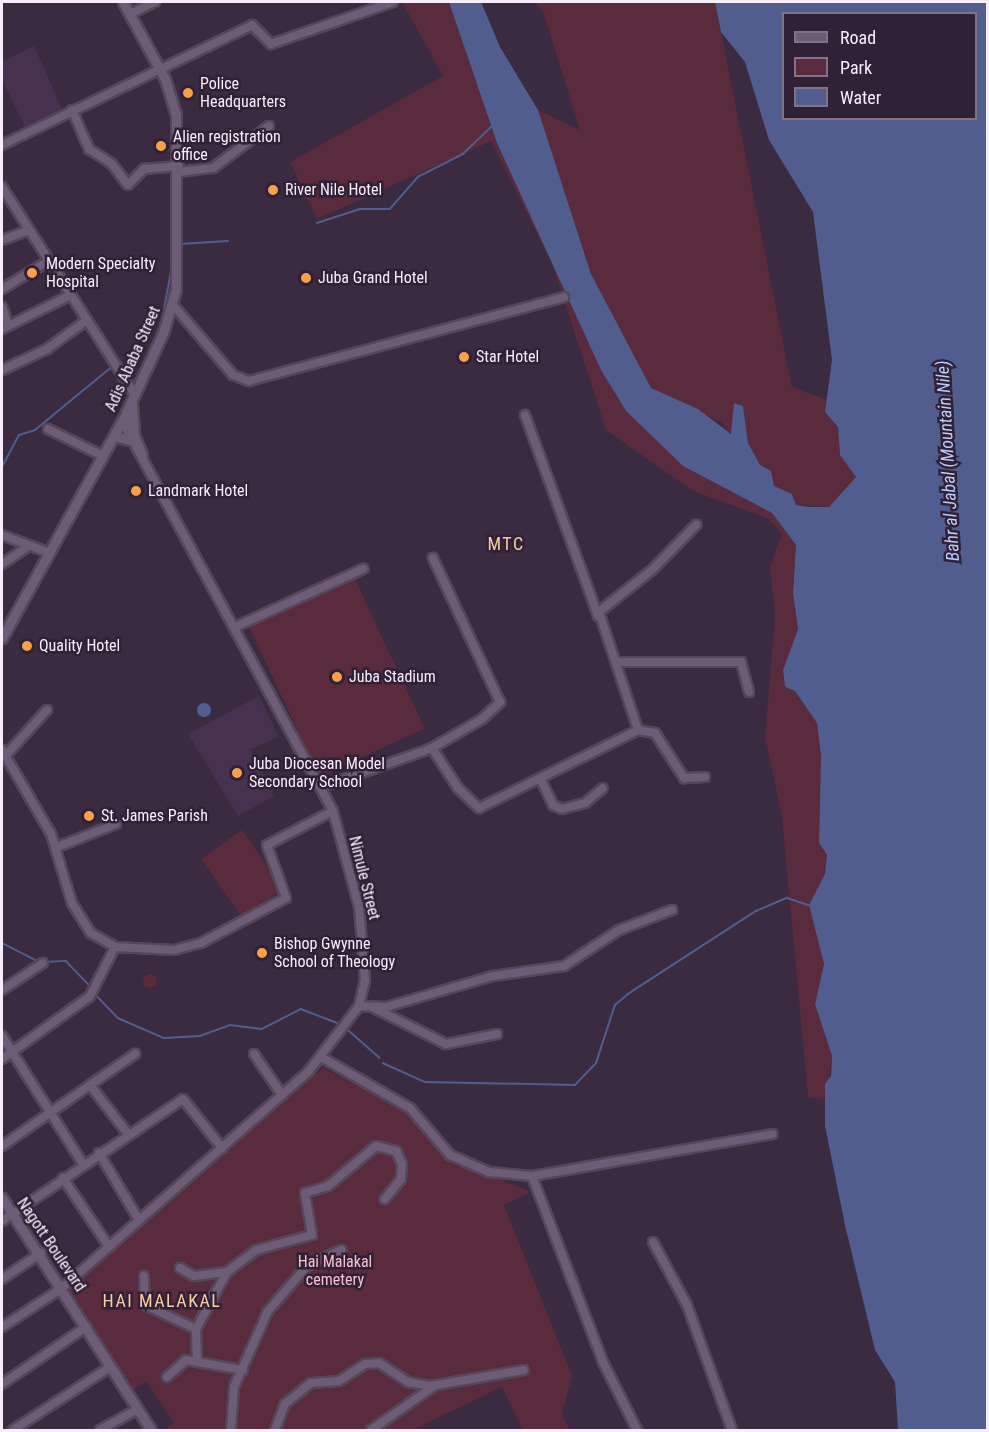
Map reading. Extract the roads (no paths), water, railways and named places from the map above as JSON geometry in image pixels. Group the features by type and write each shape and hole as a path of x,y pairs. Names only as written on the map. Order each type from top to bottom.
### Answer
{"street":[{"name":"Adis Ababa Street","path":"2,639 124,417 172,305 179,169 176,115 159,68 123,2"},
{"path":"130,14 155,2"},
{"path":"2,146 72,110 252,25 271,44 393,2"},
{"path":"72,110 84,141 119,170 128,184 144,169 213,168 269,126"},
{"path":"2,187 45,263 133,398 132,435 114,436"},
{"path":"2,240 27,231"},
{"path":"2,289 45,263"},
{"path":"2,307 5,327 67,297"},
{"path":"172,305 233,375 249,381 564,297"},
{"path":"2,370 47,349 84,322"},
{"path":"525,415 616,662 638,730"},
{"name":"Nimule Street","path":"2,1327 62,1288 282,1095 321,1057 359,1006 365,980 363,931 333,811 146,465 124,417"},
{"path":"48,429 103,456"},
{"path":"598,616 696,525"},
{"path":"2,536 27,548 50,553"},
{"path":"2,564 27,548"},
{"path":"322,788 432,747 489,714 501,697 433,558"},
{"path":"235,627 363,569"},
{"path":"616,662 741,662 749,692"},
{"path":"47,710 4,753 57,847 72,903 91,933 115,947 174,950 201,943 286,898 267,846 333,811"},
{"path":"432,747 476,808 541,780 638,730 655,733 684,778 705,777"},
{"path":"541,780 553,805 562,809 585,803 603,788"},
{"path":"57,847 116,824"},
{"path":"359,1006 371,1006 493,976 564,966 619,930 672,910"},
{"path":"2,1059 90,996 115,947"},
{"path":"2,990 43,963"},
{"path":"371,1006 446,1044 497,1034"},
{"path":"2,1036 83,1164"},
{"path":"2,1146 135,1054"},
{"path":"254,1054 282,1095"},
{"path":"321,1057 410,1108 450,1155 489,1172 532,1176 772,1134"},
{"path":"90,1085 128,1134"},
{"path":"2,1221 99,1153 185,1098 222,1148"},
{"path":"197,1359 196,1329 226,1272 256,1250 312,1235 305,1193 328,1186 382,1145 396,1151 403,1169 385,1199"},
{"path":"99,1153 139,1220"},
{"path":"532,1176 603,1362 637,1431"},
{"path":"63,1178 109,1247"},
{"name":"Nagott Boulevard","path":"2,1198 41,1253 151,1431"},
{"path":"653,1242 687,1305 732,1431"},
{"path":"231,1431 234,1387 268,1311 298,1275 317,1259 342,1250"},
{"path":"2,1279 41,1253"},
{"path":"180,1268 194,1276 226,1272"},
{"path":"144,1276 145,1305 196,1329"},
{"path":"2,1384 87,1327"},
{"path":"167,1377 186,1360 197,1359 243,1370"},
{"path":"275,1431 285,1404 306,1386 339,1381 365,1364 379,1363 408,1382 434,1386 524,1370"},
{"path":"13,1431 110,1367"},
{"path":"371,1431 434,1386"},
{"path":"100,1431 138,1409"}],"water":[{"name":"Bahr al Jabal (Mountain Nile)","path":"449,2 481,2 500,47 538,110 591,274 651,388 698,409 731,434 734,403 743,406 748,443 760,465 771,471 774,486 792,494 796,505 829,507 856,477 840,455 838,427 825,412 832,360 813,212 769,140 745,62 721,32 715,2 987,2 987,1430 898,1430 895,1382 875,1350 845,1225 825,1126 825,1084 831,1076 832,1056 815,1004 824,964 809,905 825,874 827,855 819,843 821,755 817,723 795,691 785,687 783,670 798,629 793,593 796,545 772,513 683,466 626,411 601,370 497,143"},
{"path":"204,703 209,705 211,710 209,715 204,717 199,715 197,710 199,705"}],"waterway":[{"path":"317,223 360,209 390,209 418,177 463,154 491,127"},
{"path":"179,244 228,241"},
{"path":"162,320 172,266"},
{"path":"2,467 19,435 35,430 113,366"},
{"path":"130,380 134,383 138,376"},
{"path":"383,1063 425,1082 575,1085 596,1063 615,1005 628,994 756,911 787,898 809,905"},
{"path":"2,943 37,961"},
{"path":"45,962 66,961 91,987"},
{"path":"95,994 118,1018 164,1038 200,1036 230,1025 262,1029 301,1009 338,1023"},
{"path":"346,1028 380,1058"}],"place":[{"name":"Police Headquarters","path":"188,93"},
{"name":"Alien registration office","path":"161,146"},
{"name":"River Nile Hotel","path":"273,190"},
{"name":"Modern Specialty Hospital","path":"32,273"},
{"name":"Juba Grand Hotel","path":"306,278"},
{"name":"Star Hotel","path":"464,357"},
{"name":"Landmark Hotel","path":"136,491"},
{"name":"Quality Hotel","path":"27,646"},
{"name":"Juba Stadium","path":"337,677"},
{"name":"Juba Diocesan Model Secondary School","path":"237,773"},
{"name":"St. James Parish","path":"89,816"},
{"name":"Bishop Gwynne School of Theology","path":"262,953"}],"district":[{"name":"MTC","path":"506,544"},
{"name":"HAI MALAKAL","path":"162,1301"}],"park label":[{"name":"Hai Malakal cemetery","path":"335,1271"}]}
